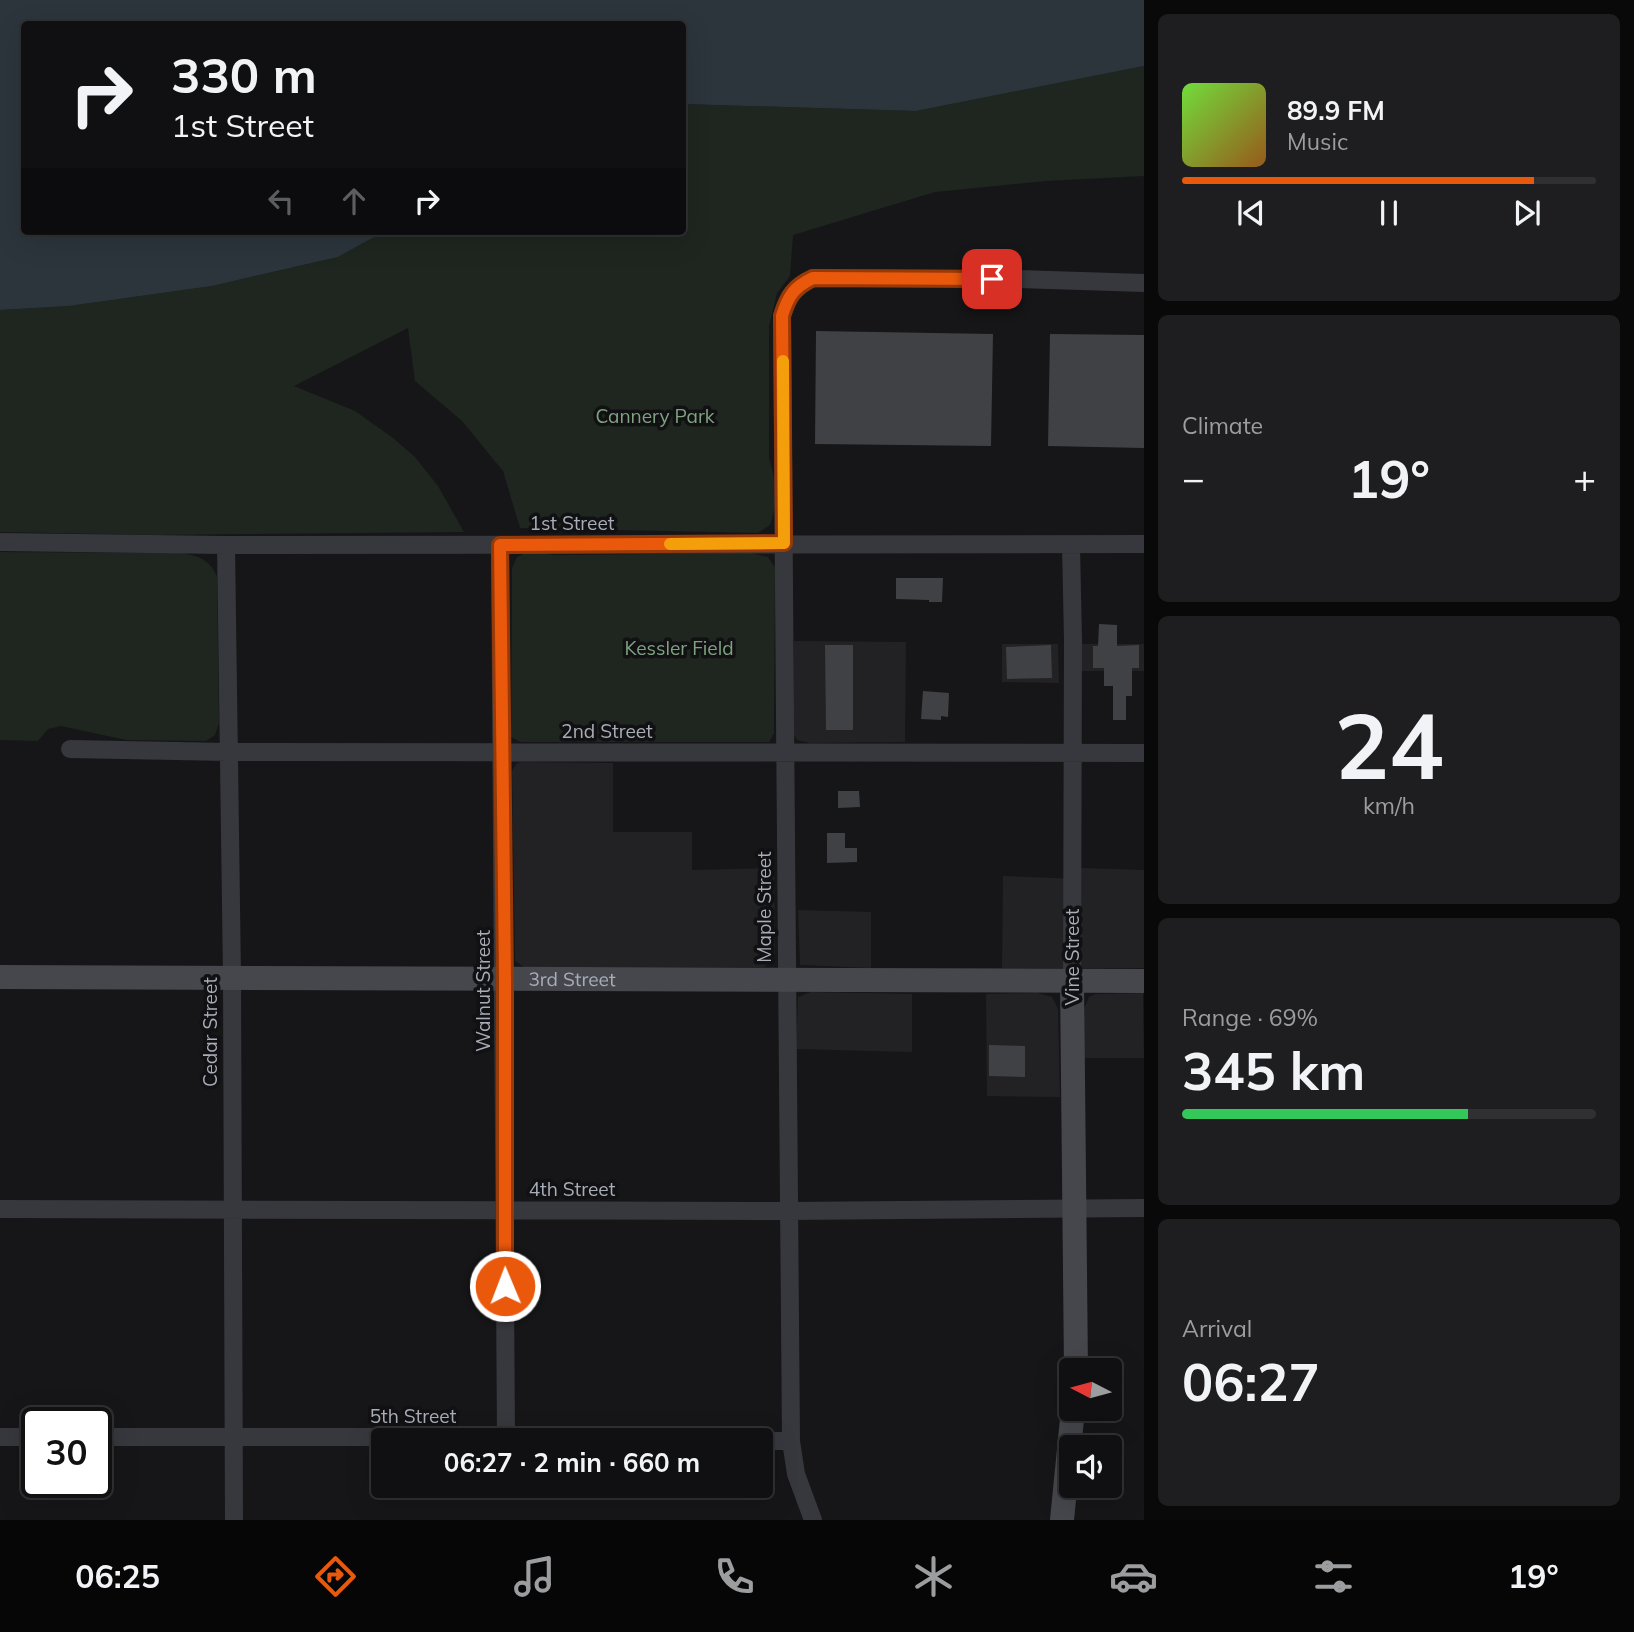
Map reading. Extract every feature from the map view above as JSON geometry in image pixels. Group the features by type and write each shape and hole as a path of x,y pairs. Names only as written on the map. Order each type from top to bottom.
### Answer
{"main road":[{"name":"3rd Street","path":"0,977 1144,981"},
{"name":"Vine Street","path":"1072,982 1076,1358"},
{"path":"1062,1520 1072,1421"}],"street":[{"name":"Maple Street","path":"813,1520 796,1474 791,1441 785,981 782,316 792,292 800,284 813,278 1144,283"},
{"name":"1st Street","path":"0,542 226,545 1144,544"},
{"name":"Cedar Street","path":"226,545 232,977 234,1520"},
{"name":"Walnut Street","path":"500,545 506,1428"},
{"name":"Vine Street","path":"1071,545 1072,982"},
{"name":"2nd Street","path":"70,749 228,752 1144,753"},
{"name":"4th Street","path":"0,1209 788,1211 1144,1208"},
{"path":"0,1437 21,1437"},
{"name":"5th Street","path":"112,1437 371,1437"},
{"path":"773,1441 791,1441"}],"shaded area":[{"path":"0,0 1144,0 1144,66 916,111 686,104 686,21 21,21 21,235 378,235 338,257 212,286 69,306 0,310"},
{"path":"794,641 906,642 905,742 810,743 797,740 793,733"},
{"path":"1002,644 1058,644 1059,683 1002,682"},
{"path":"1082,644 1144,644 1144,671 1081,671"},
{"path":"520,762 613,763 613,832 692,832 692,870 774,868 773,961 764,967 524,967 515,961 512,771"},
{"path":"1081,868 1144,870 1144,968 1002,968 1003,876 1080,879"},
{"path":"798,910 871,912 871,968 800,965"},
{"path":"811,992 912,994 912,1052 796,1049 798,997"},
{"path":"1037,993 1052,997 1058,1009 1060,1097 987,1096 986,994"},
{"path":"1143,993 1144,1058 1082,1058 1084,1009 1089,997 1095,994"}],"green space":[{"name":"Cannery Park","path":"1144,66 1144,176 1046,181 935,192 793,235 790,276 777,293 769,326 769,458 775,483 775,500 770,525 758,533 520,528 503,471 462,421 415,381 408,328 294,386 355,411 393,438 415,457 438,486 464,532 154,535 0,532 0,310 69,306 212,286 338,257 378,235 686,235 686,104 916,111"},
{"name":"Kessler Field","path":"530,551 554,555 750,553 768,557 775,568 774,733 769,742 521,742 511,737 512,568 517,557"},
{"path":"0,552 181,553 207,562 217,576 219,723 215,735 206,741 126,740 61,726 48,729 38,741 0,740"}],"building":[{"path":"816,331 993,334 991,446 815,444"},
{"path":"1050,334 1144,335 1144,448 1048,446"},
{"path":"896,578 943,578 942,602 896,599"},
{"path":"1099,624 1117,625 1117,646 1139,645 1139,668 1132,668 1132,696 1126,696 1126,720 1113,720 1113,686 1104,686 1104,668 1093,668 1093,646 1098,646"},
{"path":"825,645 853,645 853,730 826,730"},
{"path":"1051,645 1052,678 1007,679 1006,647"},
{"path":"923,691 949,693 948,717 941,716 941,720 921,719"},
{"path":"838,791 859,791 860,807 838,808"},
{"path":"827,833 845,833 845,848 857,848 857,862 827,863"},
{"path":"989,1045 1025,1046 1025,1077 989,1076"}],"slow traffic":[{"path":"670,544 784,543 783,361"}],"route":[{"path":"505,1286 500,545 784,543 782,316 792,292 800,284 813,278 992,279"}]}
